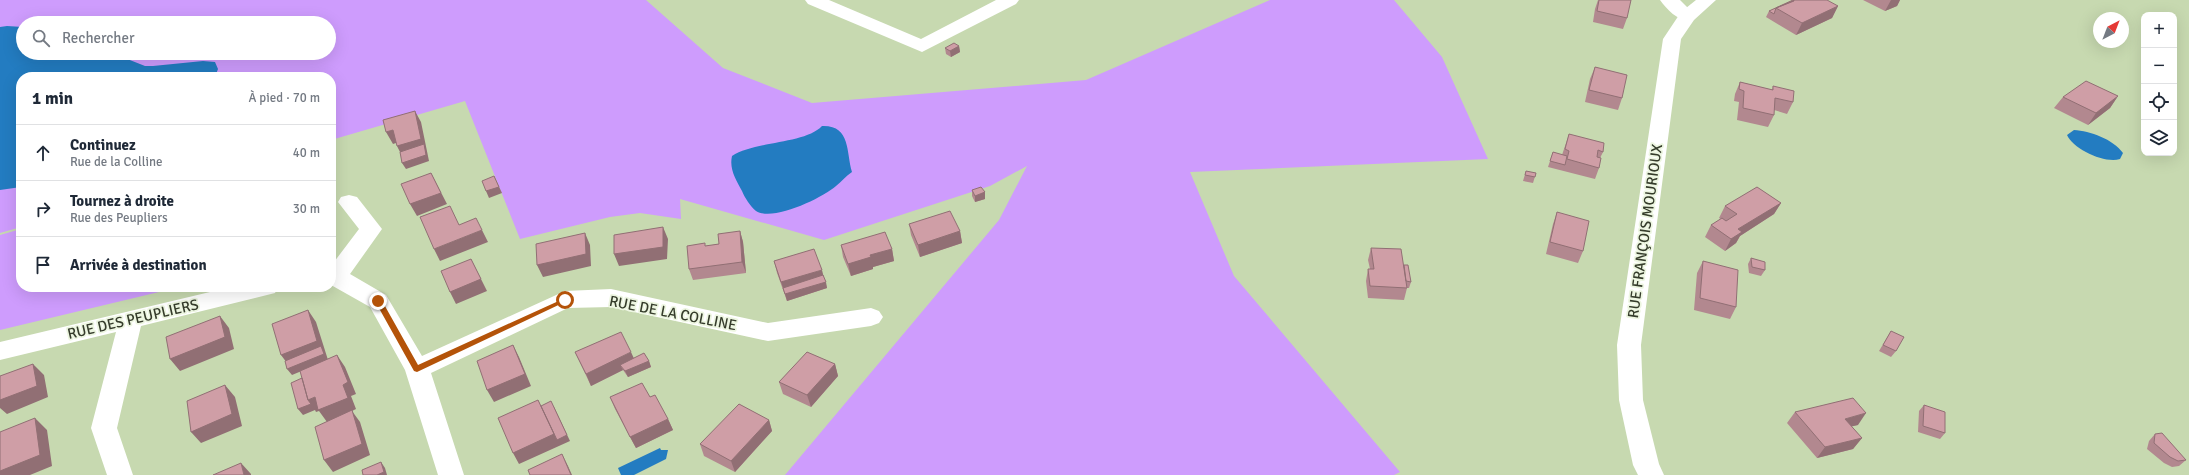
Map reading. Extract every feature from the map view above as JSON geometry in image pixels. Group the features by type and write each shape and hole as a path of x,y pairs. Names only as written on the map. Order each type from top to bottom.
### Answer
{"street":[{"path":"814,0 922,46 1010,0"},
{"path":"1668,0 1687,16"},
{"name":"RUE FRANÇOIS MOURIOUX","path":"1651,475 1646,465 1631,400 1630,345 1672,39 1687,16 1707,0"},
{"path":"336,273 371,229 349,202"},
{"path":"336,279 378,301 417,369 451,475"},
{"name":"RUE DES PEUPLIERS","path":"0,351 246,292"},
{"name":"RUE DE LA COLLINE","path":"417,369 565,300 611,298 768,332 871,317"},
{"path":"120,475 104,428 131,320"}],"shaded area":[{"path":"0,0 646,0 723,68 812,103 1086,80 1270,0 1394,0 1442,57 1488,159 1190,172 1234,276 1400,472 1394,475 785,475 999,220 1027,166 990,186 824,240 680,199 681,219 640,213 610,217 520,239 465,101 336,139 336,72 16,72 16,228 0,233"},
{"path":"16,230 16,292 159,292 0,330 0,235"}],"water":[{"path":"0,27 16,27 16,60 130,60 145,66 203,61 215,62 218,69 217,72 16,72 16,188 0,190"},
{"path":"822,126 831,127 838,130 843,135 848,148 852,172 820,197 797,207 785,211 764,214 756,211 746,199 735,179 731,165 732,156 742,151 804,136 814,132"},
{"path":"2074,130 2094,134 2107,140 2119,148 2123,153 2120,159 2106,159 2082,150 2070,140 2067,135"},
{"path":"660,448 661,450 668,450 666,459 634,475 621,475 618,468"}],"building":[{"path":"1599,0 1631,0 1627,18 1597,11"},
{"path":"1793,0 1794,1 1776,8 1774,14 1769,11"},
{"path":"1795,0 1827,0 1838,6 1802,23 1776,8"},
{"path":"954,43 959,46 950,51 945,48"},
{"path":"1595,67 1627,75 1622,98 1589,90"},
{"path":"2086,81 2118,96 2096,113 2063,97"},
{"path":"1740,82 1773,90 1773,86 1794,91 1793,102 1775,98 1774,115 1743,108 1744,91 1739,89"},
{"path":"415,111 421,139 397,146 393,130 386,132 383,120"},
{"path":"1569,134 1604,143 1603,152 1598,150 1597,157 1601,158 1599,168 1567,159 1569,151 1565,149"},
{"path":"424,144 426,155 402,163 400,152"},
{"path":"1553,152 1567,156 1565,165 1550,161"},
{"path":"1526,171 1536,173 1535,177 1525,175"},
{"path":"431,173 441,193 410,204 401,184"},
{"path":"494,176 499,187 486,191 482,181"},
{"path":"981,187 985,192 975,196 972,190"},
{"path":"1757,187 1781,203 1738,229 1742,232 1731,239 1711,225 1722,218 1726,221 1737,214 1725,206"},
{"path":"450,206 459,225 476,218 482,230 434,249 420,217"},
{"path":"950,211 960,231 918,245 909,224"},
{"path":"1557,212 1589,221 1583,251 1550,242"},
{"path":"663,227 663,247 614,254 614,235"},
{"path":"740,231 742,262 689,269 687,246 705,243 705,246 719,244 718,234"},
{"path":"885,232 892,249 870,255 871,257 848,264 841,245"},
{"path":"585,233 586,254 537,265 536,244"},
{"path":"1371,248 1401,249 1407,288 1370,286 1368,269 1374,269"},
{"path":"814,249 822,270 781,282 774,261"},
{"path":"1751,258 1765,262 1765,270 1752,267"},
{"path":"471,259 481,279 450,292 441,271"},
{"path":"1703,261 1738,270 1736,307 1700,298"},
{"path":"1404,265 1408,265 1411,282 1406,281"},
{"path":"823,275 826,282 785,294 783,288"},
{"path":"308,310 317,341 281,355 272,324"},
{"path":"220,316 225,337 170,359 166,337"},
{"path":"1891,331 1904,337 1896,351 1883,345"},
{"path":"621,332 631,352 586,374 575,352"},
{"path":"513,345 525,374 487,390 477,361"},
{"path":"321,346 324,354 287,369 285,361"},
{"path":"807,352 835,364 807,395 779,382"},
{"path":"644,353 649,361 625,371 620,365"},
{"path":"337,355 348,382 343,385 348,398 318,410 315,397 308,400 300,371"},
{"path":"33,364 37,386 0,400 0,376"},
{"path":"302,378 308,400 311,404 298,409 291,383"},
{"path":"642,383 650,397 655,395 668,419 630,437 610,397"},
{"path":"225,385 232,414 191,432 187,401"},
{"path":"1853,398 1866,413 1845,419 1862,438 1825,447 1795,412"},
{"path":"538,400 554,434 513,453 498,418"},
{"path":"551,401 567,435 557,440 541,406"},
{"path":"739,404 769,420 731,461 700,444"},
{"path":"1924,405 1945,412 1945,433 1923,426"},
{"path":"352,410 362,444 324,460 315,427"},
{"path":"35,418 40,455 0,471 0,432"},
{"path":"2162,433 2186,460 2178,461 2170,457 2154,443 2155,434"},
{"path":"562,454 571,475 530,475 528,470"},
{"path":"381,462 384,472 377,475 363,475 362,470"},
{"path":"241,463 244,475 213,475"}],"route":[{"path":"378,301 417,369 565,300"}]}
